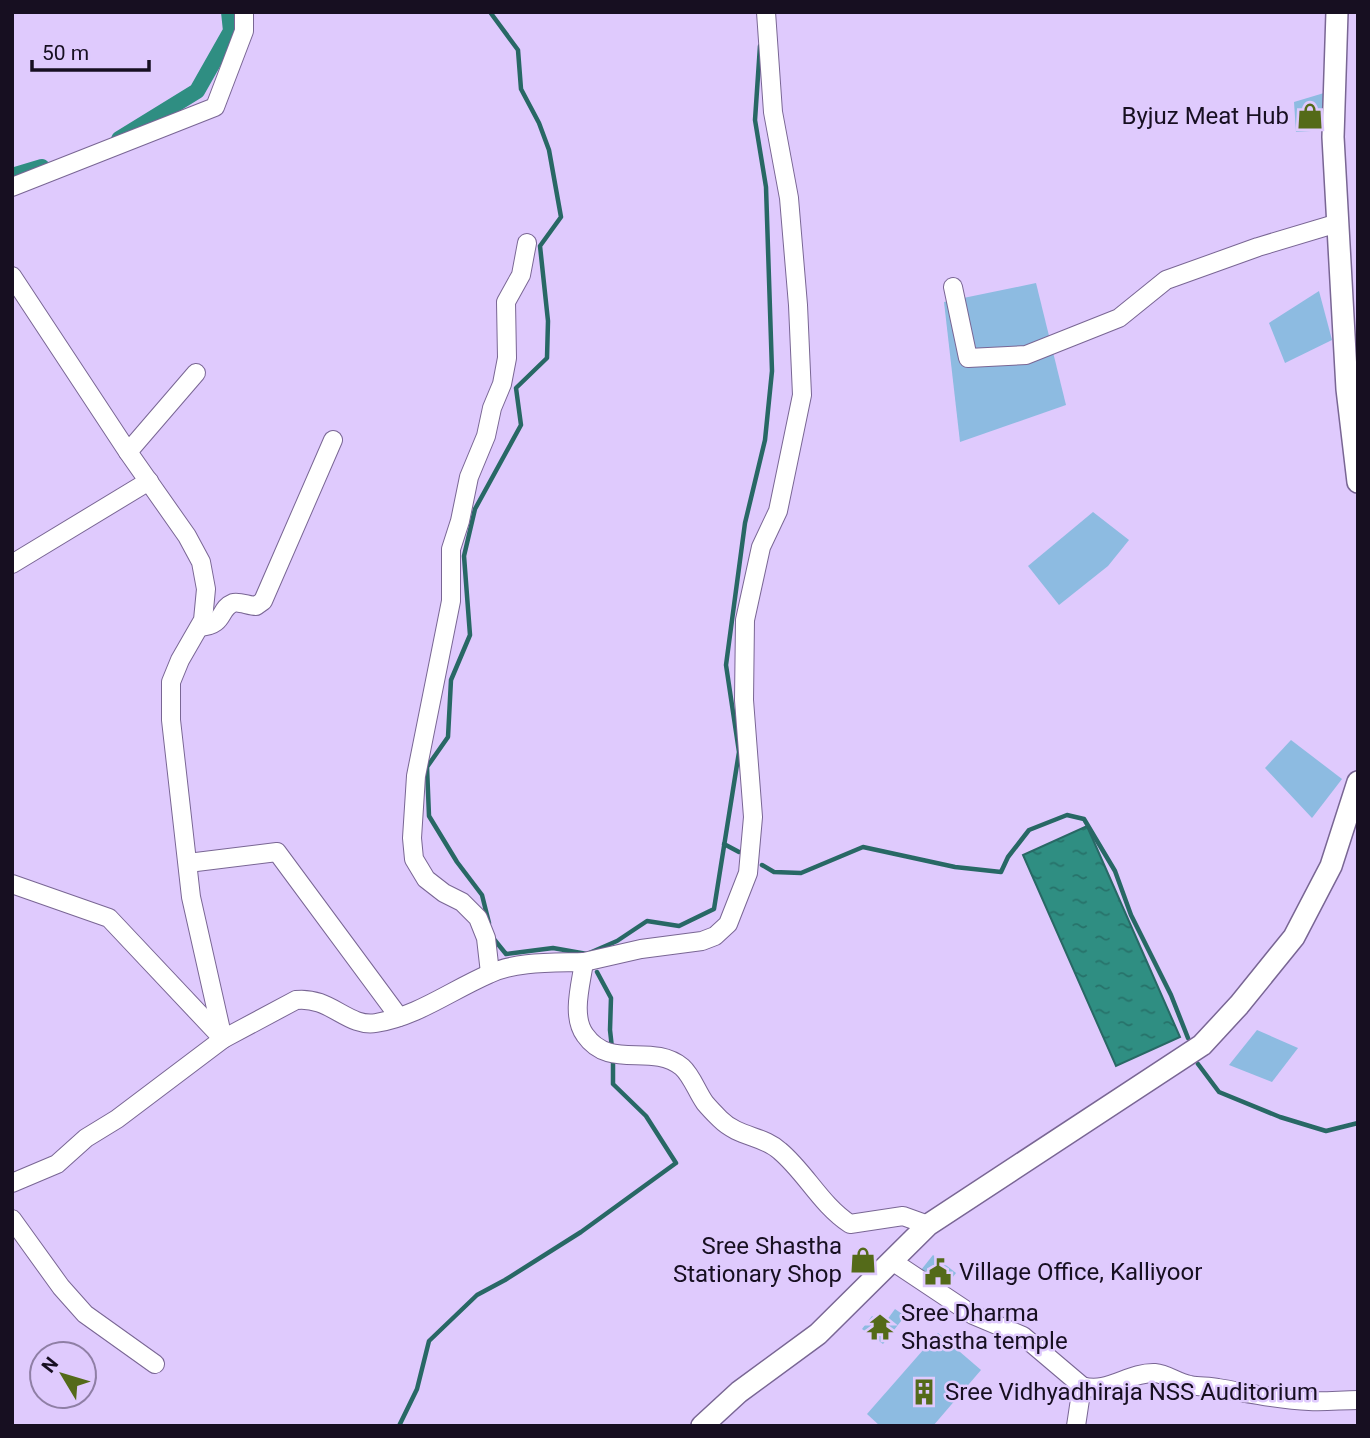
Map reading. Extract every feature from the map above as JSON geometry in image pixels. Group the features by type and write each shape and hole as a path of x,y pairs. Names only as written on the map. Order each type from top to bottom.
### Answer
{"main road":[{"path":"1337,12 1333,137 1358,482"},
{"path":"702,1426 739,1392 818,1334 928,1225 1202,1045 1239,1005 1294,937 1331,866 1354,808 1358,782"}],"street":[{"path":"12,187 215,107 244,31 244,12"},
{"path":"12,1183 57,1164 86,1138 117,1119 223,1039 296,1000 309,999 324,1003 355,1021 373,1024 425,1009 490,973 521,965 584,962 641,949 702,941 715,936 728,924 748,873 753,817 744,700 745,620 761,547 778,511 802,395 789,198 773,112 766,12"},
{"path":"954,287 968,358 1026,355 1119,318 1166,280 1258,247 1338,223"},
{"path":"490,973 486,938 478,918 461,902 426,879 414,859 412,838 416,776 451,601 451,549 469,477 486,436 492,408 502,384 507,358 506,302 521,275 527,243"},
{"path":"12,276 187,536 201,562 206,589 203,620 180,660 172,682 171,720 191,897 223,1039"},
{"path":"128,452 196,373"},
{"path":"200,627 219,621 230,604 236,602 256,606 263,601 333,440"},
{"path":"12,564 149,481"},
{"path":"188,863 277,852 399,1017"},
{"path":"12,884 109,918 223,1039"},
{"path":"584,962 578,1014 583,1033 595,1048 613,1055 647,1055 682,1067 706,1104 722,1121 735,1131 770,1143 782,1152 837,1216 850,1224 903,1216 928,1225"},
{"path":"12,1219 61,1287 85,1314 155,1364"},
{"path":"892,1261 972,1315 1023,1336 1082,1386 1104,1388 1140,1373 1160,1373 1192,1386 1282,1399 1312,1402 1358,1400"},
{"path":"1076,1426 1082,1386"}],"water":[{"path":"1087,826 1180,1037 1116,1066 1023,855"}],"building":[{"name":"Byjuz Meat Hub","path":"1324,93 1326,130 1296,132 1294,102"},
{"path":"1036,283 1066,405 960,442 944,302"},
{"path":"1319,291 1332,340 1285,363 1269,323"},
{"path":"1093,512 1129,540 1108,566 1059,605 1028,566"},
{"path":"1291,740 1342,779 1312,818 1265,768"},
{"path":"1257,1030 1298,1048 1272,1082 1229,1065"},
{"name":"Village Office, Kalliyoor","path":"933,1255 956,1273 944,1288 921,1270"},
{"name":"Sree Dharma Shastha temple","path":"895,1309 905,1316 883,1344 862,1329 872,1316 884,1324"},
{"name":"Sree Vidhyadhiraja NSS Auditorium","path":"938,1333 981,1370 933,1426 880,1426 867,1414"}],"waterway":[{"path":"119,139 197,91 231,31 229,12"},
{"path":"489,923 482,895 457,862 429,816 427,767 448,737 451,680 470,635 464,556 475,509 521,425 516,388 547,358 548,321 540,246 561,217 549,150 539,123 521,89 518,50 490,12"},
{"path":"493,938 506,954 553,948 587,954 617,941 647,921 679,926 714,909 739,752 726,665 745,523 765,440 772,371 766,187 755,120 760,46"},
{"path":"12,176 42,167"},
{"path":"762,865 774,872 801,873 863,847 955,867 1001,872 1008,857 1029,830 1067,815 1084,819 1115,871 1131,915 1171,995 1188,1038"},
{"path":"724,844 739,852"},
{"path":"597,972 611,998 612,1048"},
{"path":"399,1426 417,1389 429,1341 477,1295 581,1232 676,1163 646,1116 613,1084 613,1057"},
{"path":"1198,1064 1219,1092 1280,1117 1326,1131 1358,1123"}],"place":[{"name":"Byjuz Meat Hub","path":"1310,116"},
{"name":"Sree Shastha Stationary Shop","path":"863,1260"},
{"name":"Village Office, Kalliyoor","path":"938,1272"},
{"name":"Sree Dharma Shastha temple","path":"880,1327"},
{"name":"Sree Vidhyadhiraja NSS Auditorium","path":"924,1392"}]}
